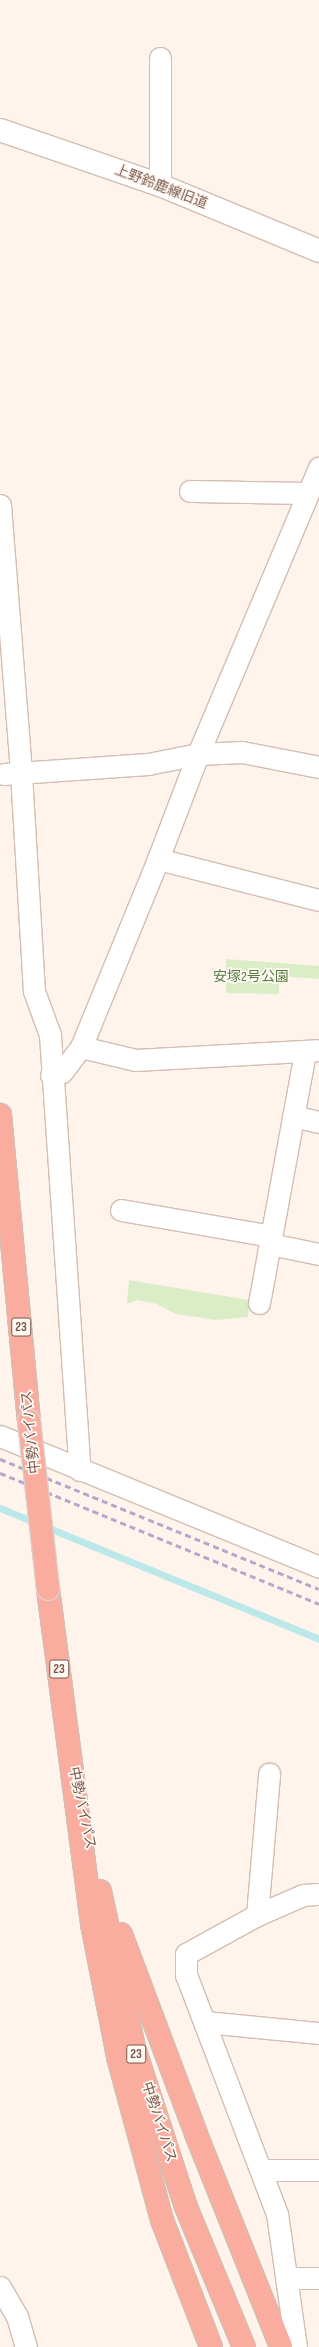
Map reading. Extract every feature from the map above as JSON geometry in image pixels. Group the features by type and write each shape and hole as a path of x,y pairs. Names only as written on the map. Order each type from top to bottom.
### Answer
{"highway":[{"name":"中勢バイパス","path":"0,1115 29,1421 48,1589 92,1924 118,2057 162,2220 211,2347"},
{"name":"中勢バイパス","path":"70,1749 135,2051 186,2207 244,2347"},
{"path":"95,1867 196,2134 281,2347"},
{"path":"178,2261 200,2347"}],"street":[{"path":"160,58 160,185"},
{"name":"上野鈴鹿線旧道","path":"0,130 160,185 319,251"},
{"path":"52,1075 62,1072 82,1047 158,859 198,754 314,482 190,492"},
{"path":"0,505 12,774 34,991 50,1035 80,1470"},
{"path":"12,774 148,764 198,754 242,752 319,767"},
{"path":"158,859 319,900"},
{"path":"82,1047 134,1060 312,1051 293,1116 259,1303"},
{"path":"293,1116 319,1122"},
{"path":"121,1210 271,1240 319,1254"},
{"path":"0,1436 319,1567"},
{"path":"257,1915 269,1774"},
{"path":"296,2347 277,2214 206,2022 186,1975 186,1954 257,1915 303,1895 319,1894"},
{"path":"206,2022 319,2033"},
{"path":"261,2170 319,2170"},
{"path":"286,2278 319,2278"},
{"path":"0,2287 17,2316 26,2347"}],"green space":[{"name":"安塚2号公園","path":"226,959 319,966 319,979 279,976 279,994 226,993"},
{"path":"129,1280 249,1300 248,1317 216,1320 176,1314 157,1304 138,1300 127,1304"}],"waterway":[{"path":"0,1508 319,1639"}],"railway":[{"path":"0,1459 319,1589"},
{"path":"0,1473 319,1604"}]}
